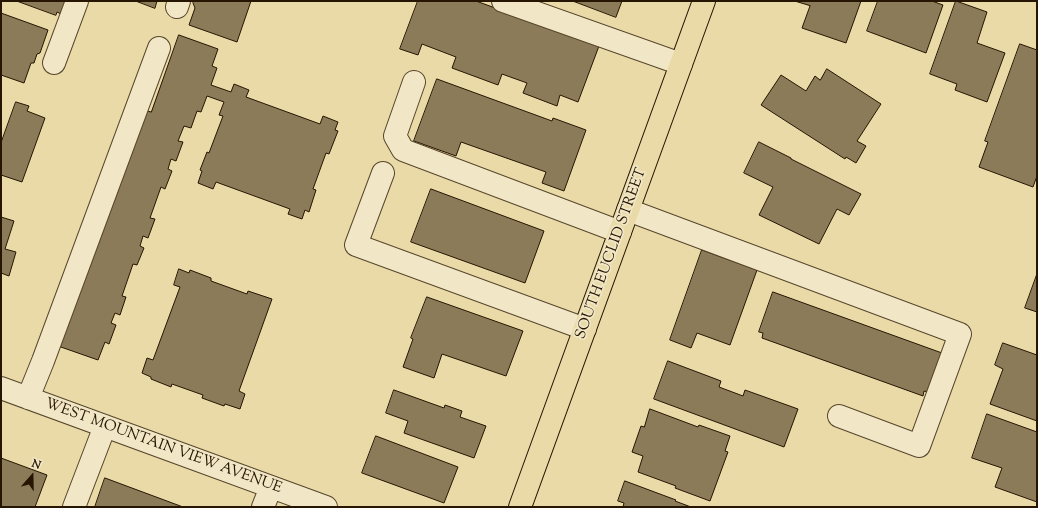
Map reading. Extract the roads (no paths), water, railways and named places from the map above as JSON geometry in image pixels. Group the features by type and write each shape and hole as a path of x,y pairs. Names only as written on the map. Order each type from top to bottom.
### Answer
{"main road":[{"name":"SOUTH EUCLID STREET","path":"520,507 704,1"}],"street":[{"path":"54,63 76,1"},
{"path":"503,1 681,64"},
{"path":"28,398 159,48"},
{"path":"414,82 395,136 403,150 620,232"},
{"path":"383,173 356,245 585,329"},
{"path":"628,210 960,334 919,446 838,416"},
{"name":"WEST MOUNTAIN VIEW AVENUE","path":"1,388 326,507"},
{"path":"74,507 105,426"},
{"path":"263,507 271,487"}]}
